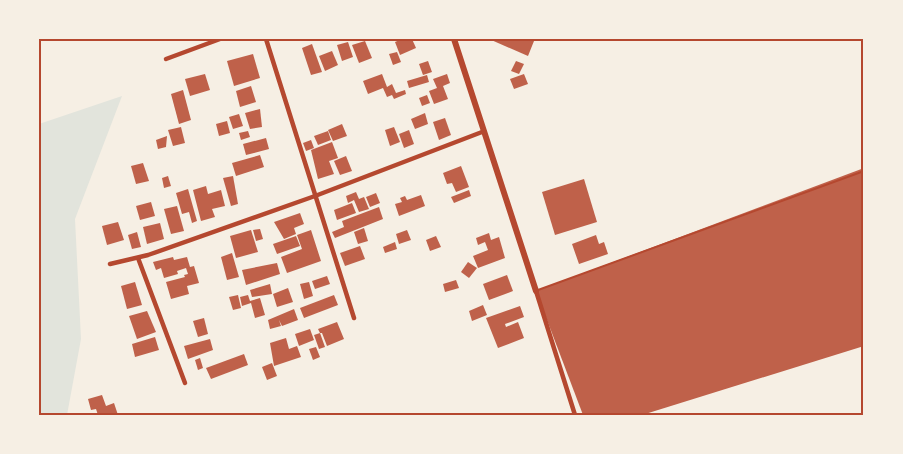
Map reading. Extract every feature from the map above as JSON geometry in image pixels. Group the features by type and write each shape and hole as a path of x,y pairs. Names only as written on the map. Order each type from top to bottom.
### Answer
{"main road":[{"path":"454,39 482,132 536,291"}],"street":[{"path":"166,59 220,39"},
{"path":"266,39 354,318"},
{"path":"110,264 138,258 315,196 482,132"},
{"path":"138,258 185,383"},
{"path":"536,291 575,415"}],"lane":[{"path":"536,291 864,171"}],"shaded area":[{"path":"122,96 75,219 81,339 67,415 39,415 39,124"}],"building":[{"path":"412,39 416,48 400,55 395,42"},
{"path":"489,39 529,39 534,41 528,56"},
{"path":"365,41 372,58 359,63 352,45"},
{"path":"348,42 353,57 342,61 337,45"},
{"path":"312,44 322,72 311,75 302,48"},
{"path":"332,51 338,65 325,71 319,56"},
{"path":"397,52 401,62 393,65 389,54"},
{"path":"253,54 260,78 234,86 227,61"},
{"path":"428,61 432,72 423,75 419,64"},
{"path":"516,61 524,64 519,74 511,71"},
{"path":"205,74 210,90 190,96 185,79"},
{"path":"382,74 387,87 392,84 396,93 405,90 406,94 394,99 392,95 387,97 383,88 368,94 363,81"},
{"path":"447,74 450,83 443,86 448,99 434,104 429,91 437,88 433,79"},
{"path":"524,74 528,84 514,89 510,79"},
{"path":"427,75 429,82 409,88 407,81"},
{"path":"251,86 256,102 240,107 236,91"},
{"path":"183,90 191,120 179,124 171,94"},
{"path":"427,95 430,103 422,106 419,98"},
{"path":"260,109 262,127 250,129 245,113"},
{"path":"425,113 428,124 415,129 411,119"},
{"path":"239,114 243,126 233,129 229,117"},
{"path":"445,118 451,135 439,140 433,122"},
{"path":"227,121 230,133 219,136 216,124"},
{"path":"342,124 347,136 333,141 328,130"},
{"path":"181,127 185,143 173,146 168,130"},
{"path":"394,127 400,142 390,146 385,130"},
{"path":"409,130 414,144 404,148 399,134"},
{"path":"248,131 250,137 241,140 239,133"},
{"path":"328,131 331,140 318,145 314,136"},
{"path":"167,136 166,147 158,149 156,140"},
{"path":"266,138 269,149 246,155 243,144"},
{"path":"311,140 314,148 306,151 303,143"},
{"path":"332,142 338,158 329,161 334,174 318,179 311,150"},
{"path":"260,155 264,167 236,176 232,163"},
{"path":"346,156 352,171 340,175 334,161"},
{"path":"143,163 149,181 136,184 131,166"},
{"path":"461,166 469,187 456,192 452,183 447,184 443,173"},
{"path":"864,168 864,346 642,415 583,415 536,291"},
{"path":"168,176 171,186 164,188 162,178"},
{"path":"233,176 238,204 231,206 223,178"},
{"path":"584,179 597,222 555,235 542,192"},
{"path":"206,186 208,194 221,190 225,206 212,209 215,217 201,221 193,190"},
{"path":"188,189 197,221 192,223 189,212 182,214 176,193"},
{"path":"469,190 471,196 454,203 451,197"},
{"path":"356,192 359,199 364,197 369,209 359,212 354,200 348,203 346,196"},
{"path":"376,193 380,203 370,207 366,197"},
{"path":"421,195 425,206 399,216 395,204 402,202 400,198 405,196 407,200"},
{"path":"151,202 155,216 140,220 136,206"},
{"path":"352,203 356,213 337,220 334,210"},
{"path":"177,206 184,231 171,234 164,209"},
{"path":"379,207 383,219 335,238 332,232 344,227 342,221"},
{"path":"300,213 304,224 294,228 296,234 284,239 274,222"},
{"path":"118,222 124,240 107,245 102,226"},
{"path":"160,223 164,239 147,244 143,227"},
{"path":"364,228 368,241 358,244 354,232"},
{"path":"260,229 263,239 256,241 253,230"},
{"path":"251,230 258,252 236,258 230,236"},
{"path":"311,230 321,261 287,273 281,257 302,249 297,235"},
{"path":"407,230 411,240 399,244 396,234"},
{"path":"137,232 141,247 132,249 128,235"},
{"path":"489,233 491,240 499,237 505,258 478,268 473,256 488,250 485,242 478,245 476,238"},
{"path":"596,235 599,244 604,242 608,254 579,264 572,244"},
{"path":"296,236 300,246 277,254 273,244"},
{"path":"436,236 441,247 430,251 426,240"},
{"path":"395,242 397,249 385,253 383,247"},
{"path":"360,246 365,259 345,266 340,253"},
{"path":"232,253 239,277 227,280 221,257"},
{"path":"173,257 174,260 187,257 190,267 194,266 199,283 187,286 189,294 171,299 166,282 185,277 184,275 188,274 186,268 177,271 178,274 164,278 161,268 156,270 153,262"},
{"path":"468,262 477,268 469,278 461,272"},
{"path":"277,263 280,274 246,285 242,270"},
{"path":"507,275 513,291 489,300 483,284"},
{"path":"327,276 330,284 315,289 312,281"},
{"path":"456,280 459,288 445,292 443,284"},
{"path":"135,282 142,305 127,309 121,286"},
{"path":"309,282 313,296 304,299 300,284"},
{"path":"270,284 272,294 252,297 250,290"},
{"path":"288,288 293,302 277,307 273,294"},
{"path":"238,295 241,308 233,310 229,297"},
{"path":"248,295 250,301 260,298 265,315 255,318 251,303 242,306 240,297"},
{"path":"334,295 338,305 304,318 300,308"},
{"path":"483,305 487,315 472,321 469,311"},
{"path":"520,306 524,317 505,324 506,327 518,322 524,338 498,348 486,318"},
{"path":"294,309 298,320 282,326 279,320 281,326 270,329 268,320"},
{"path":"147,311 156,332 137,339 129,316"},
{"path":"204,318 208,334 198,337 193,321"},
{"path":"337,322 344,339 327,346 318,329"},
{"path":"310,329 314,340 299,346 295,334"},
{"path":"320,333 325,347 319,349 314,335"},
{"path":"155,337 159,350 135,357 132,344"},
{"path":"286,338 289,349 297,346 301,357 274,366 270,343"},
{"path":"210,339 213,350 188,359 184,346"},
{"path":"316,347 320,357 313,360 309,349"},
{"path":"244,354 248,365 211,379 206,368"},
{"path":"200,358 203,368 198,370 195,360"},
{"path":"272,363 277,376 267,380 262,367"},
{"path":"102,395 106,406 114,403 118,415 98,415 96,409 91,410 88,399"}]}
